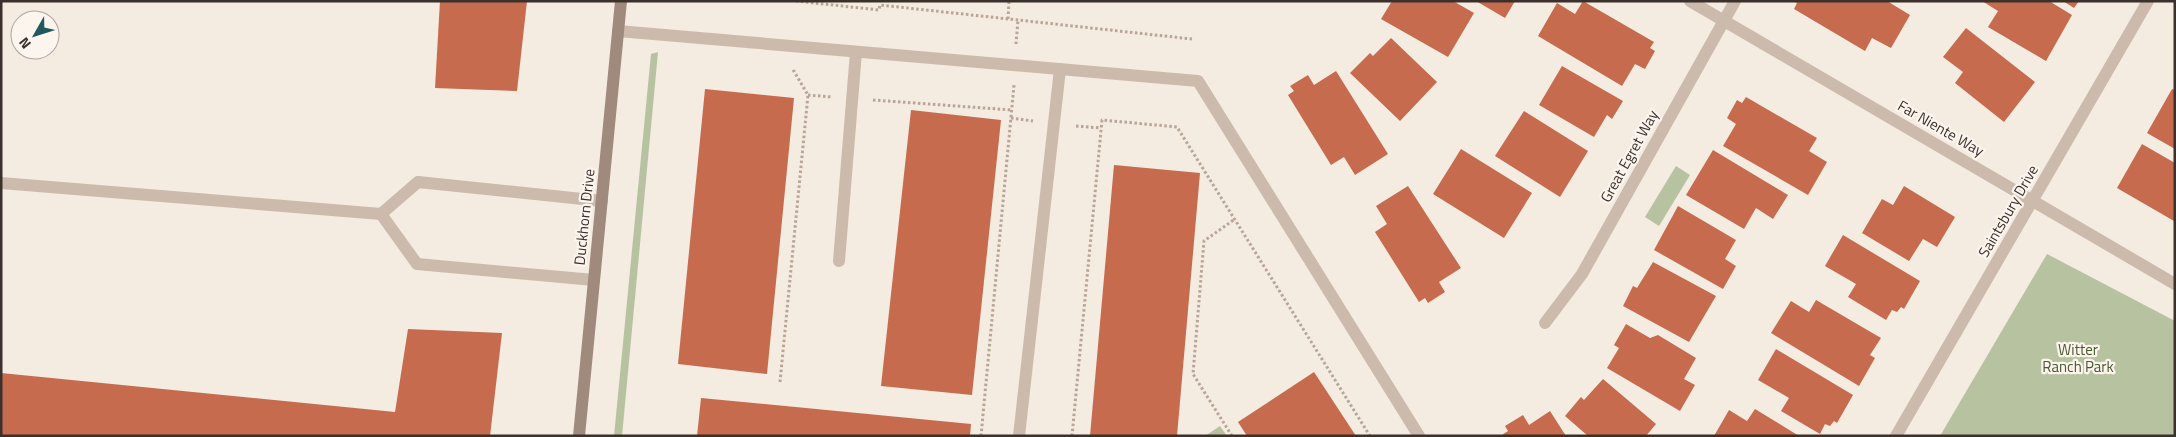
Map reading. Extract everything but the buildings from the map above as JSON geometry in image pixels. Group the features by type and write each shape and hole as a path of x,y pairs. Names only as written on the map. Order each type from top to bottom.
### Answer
{"street":[{"name":"Duckhorn Drive","path":"579,436 621,1"},
{"name":"Far Niente Way","path":"1690,1 2175,284"},
{"name":"Great Egret Way","path":"1545,324 1582,274 1735,1"},
{"name":"Saintsbury Drive","path":"1896,436 2148,1"},
{"path":"618,31 1198,81 1419,436"},
{"path":"839,261 856,52"},
{"path":"1019,436 1060,69"},
{"path":"1,183 381,214 418,182 602,201"},
{"path":"381,214 417,264 594,280"}],"path":[{"path":"796,1 879,10 880,5 1192,40"},
{"path":"1008,19 1010,1"},
{"path":"981,436 1012,110 1018,20"},
{"path":"780,382 808,95 792,68 782,67"},
{"path":"808,95 1012,110"},
{"path":"1072,436 1102,120 1177,127 1370,436"},
{"path":"1232,436 1193,374 1204,241 1235,220"}],"green space":[{"path":"658,52 622,436 614,436 651,54"},
{"path":"1676,166 1690,175 1659,226 1645,217"},
{"name":"Witter Ranch Park","path":"2047,254 2175,321 2175,436 1940,436"},
{"path":"1220,426 1227,436 1205,436"}]}
